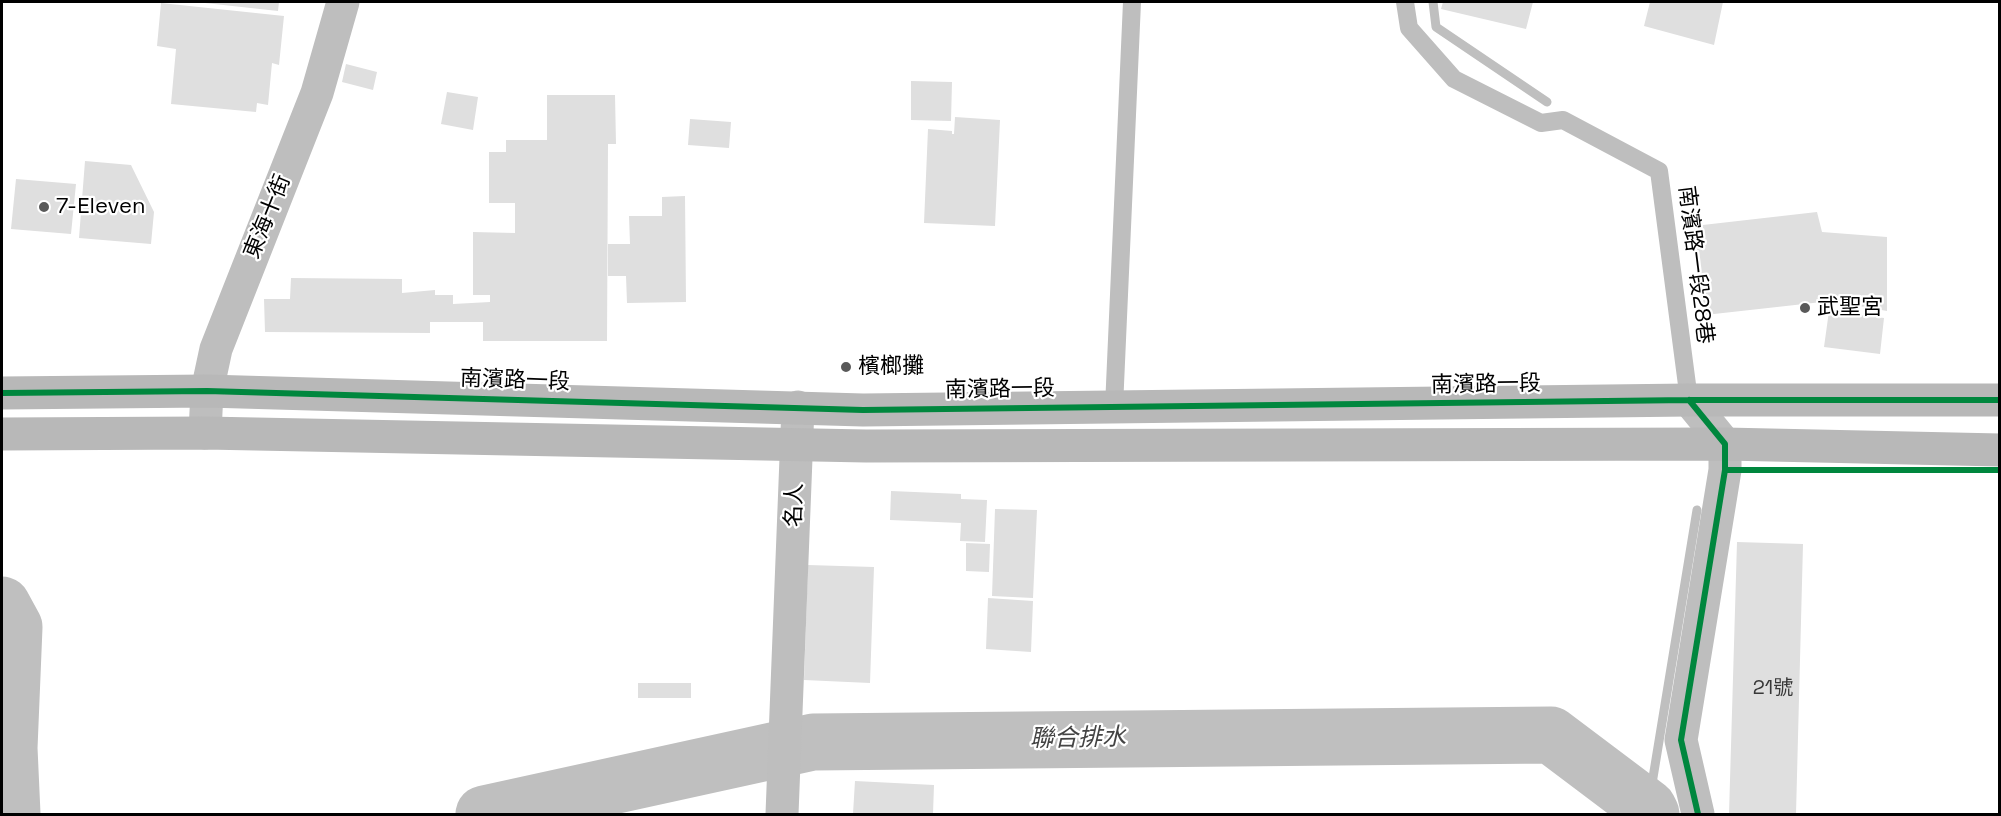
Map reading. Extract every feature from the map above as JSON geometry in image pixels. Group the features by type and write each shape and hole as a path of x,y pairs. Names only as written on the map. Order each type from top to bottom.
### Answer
{"main road":[{"name":"南濱路一段","path":"2,393 207,391 863,410 1689,400 2000,400"},
{"path":"9,434 205,434 797,444 1725,444 2000,450"}],"street":[{"name":"東海十街","path":"205,434 207,391 216,349 317,93 343,2"},
{"path":"1689,400 1725,444 1725,470 1681,740 1698,814"},
{"name":"名人","path":"782,814 798,407"}],"lane":[{"path":"1114,407 1132,2"},
{"name":"南濱路一段28巷","path":"1405,2 1409,28 1454,79 1541,123 1563,120 1659,171 1689,400"}],"building":[{"path":"205,2 279,2 278,11"},
{"path":"1443,2 1533,2 1526,29 1441,9"},
{"path":"1650,2 1723,2 1714,45 1644,26"},
{"path":"161,3 284,16 279,65 272,63 268,105 257,103 256,112 171,104 176,49 157,46"},
{"path":"346,64 377,72 373,90 342,82"},
{"path":"911,81 952,82 951,121 911,120"},
{"path":"447,92 478,97 473,130 441,124"},
{"path":"547,95 615,95 616,144 608,144 607,341 483,341 483,322 430,322 430,333 265,332 264,299 290,299 291,278 402,279 402,293 435,290 435,295 453,295 453,304 490,302 490,295 473,295 473,232 515,233 515,203 489,203 489,152 506,152 506,140 547,140"},
{"path":"955,117 1000,120 995,226 924,223 928,129 952,131 954,134"},
{"path":"690,119 731,122 729,148 688,145"},
{"path":"85,161 131,165 154,212 151,244 79,238"},
{"name":"7-Eleven","path":"16,179 76,184 71,234 11,229"},
{"path":"685,196 686,302 627,303 626,276 608,276 608,244 630,244 629,216 662,216 662,197"},
{"path":"1817,212 1822,232 1887,237 1887,311 1831,301 1705,315 1694,226"},
{"path":"1829,311 1884,318 1880,354 1824,347"},
{"path":"891,491 961,494 961,499 987,500 985,542 960,541 961,523 890,520"},
{"path":"995,509 1037,510 1033,598 992,596"},
{"path":"1737,542 1803,544 1796,814 1729,814"},
{"path":"966,543 990,544 989,572 966,571"},
{"path":"808,565 874,567 870,683 804,680"},
{"path":"988,598 1033,601 1031,652 986,649"},
{"path":"638,683 691,683 691,698 638,698"},
{"path":"855,781 934,785 933,814 853,814"}],"waterway":[{"path":"1433,2 1436,27 1547,102"},
{"path":"1648,808 1697,510"},
{"name":"聯合排水","path":"2,605 14,627 9,748 12,814"},
{"name":"聯合排水","path":"484,814 813,742 1551,735 1648,808 1651,814"}],"cycle path":[{"path":"2,393 207,391 863,410 1689,400 2000,400"},
{"path":"1689,400 1725,444 1725,470 1681,740 1698,814"},
{"path":"1725,470 2000,470"}],"place":[{"name":"7-Eleven","path":"44,207"},
{"name":"武聖宮","path":"1805,308"},
{"name":"檳榔攤","path":"846,367"}]}
